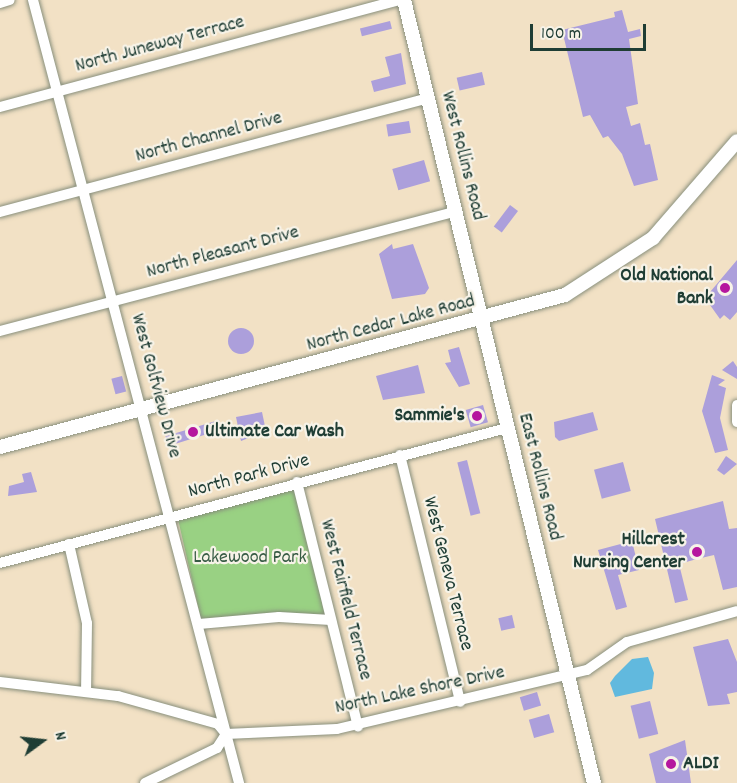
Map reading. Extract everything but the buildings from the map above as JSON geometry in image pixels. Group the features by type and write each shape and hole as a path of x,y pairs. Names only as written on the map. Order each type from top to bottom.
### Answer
{"main road":[{"name":"West Rollins Road","path":"404,0 481,321"},
{"name":"North Cedar Lake Road","path":"0,447 481,321 565,295 626,259 694,198 737,141"},
{"name":"East Rollins Road","path":"481,321 591,782"}],"street":[{"path":"0,3 10,0"},
{"name":"West Golfview Drive","path":"33,0 171,516 239,783"},
{"name":"North Juneway Terrace","path":"0,107 399,0"},
{"name":"North Channel Drive","path":"0,212 428,98"},
{"name":"North Pleasant Drive","path":"0,331 456,211"},
{"path":"737,405 737,422"},
{"name":"North Park Drive","path":"0,562 507,428"},
{"name":"West Geneva Terrace","path":"400,455 460,702"},
{"name":"West Fairfield Terrace","path":"297,482 358,726"},
{"path":"69,544 87,622 86,691"},
{"name":"North Lake Shore Drive","path":"226,734 358,726 460,702 587,670 651,633 737,611"},
{"path":"199,624 279,617 331,620"},
{"path":"0,682 86,691 218,724 226,734 217,748 145,783"}],"green space":[{"name":"Lakewood Park","path":"295,483 327,614 202,624 177,515"}],"water":[{"path":"648,657 654,673 652,689 615,697 610,683 615,676 632,659"}],"place":[{"name":"Old National Bank","path":"725,288"},
{"name":"Sammie's","path":"477,416"},
{"name":"Ultimate Car Wash","path":"193,432"},
{"name":"Hillcrest Nursing Center","path":"697,552"},
{"name":"ALDI","path":"671,764"}]}
